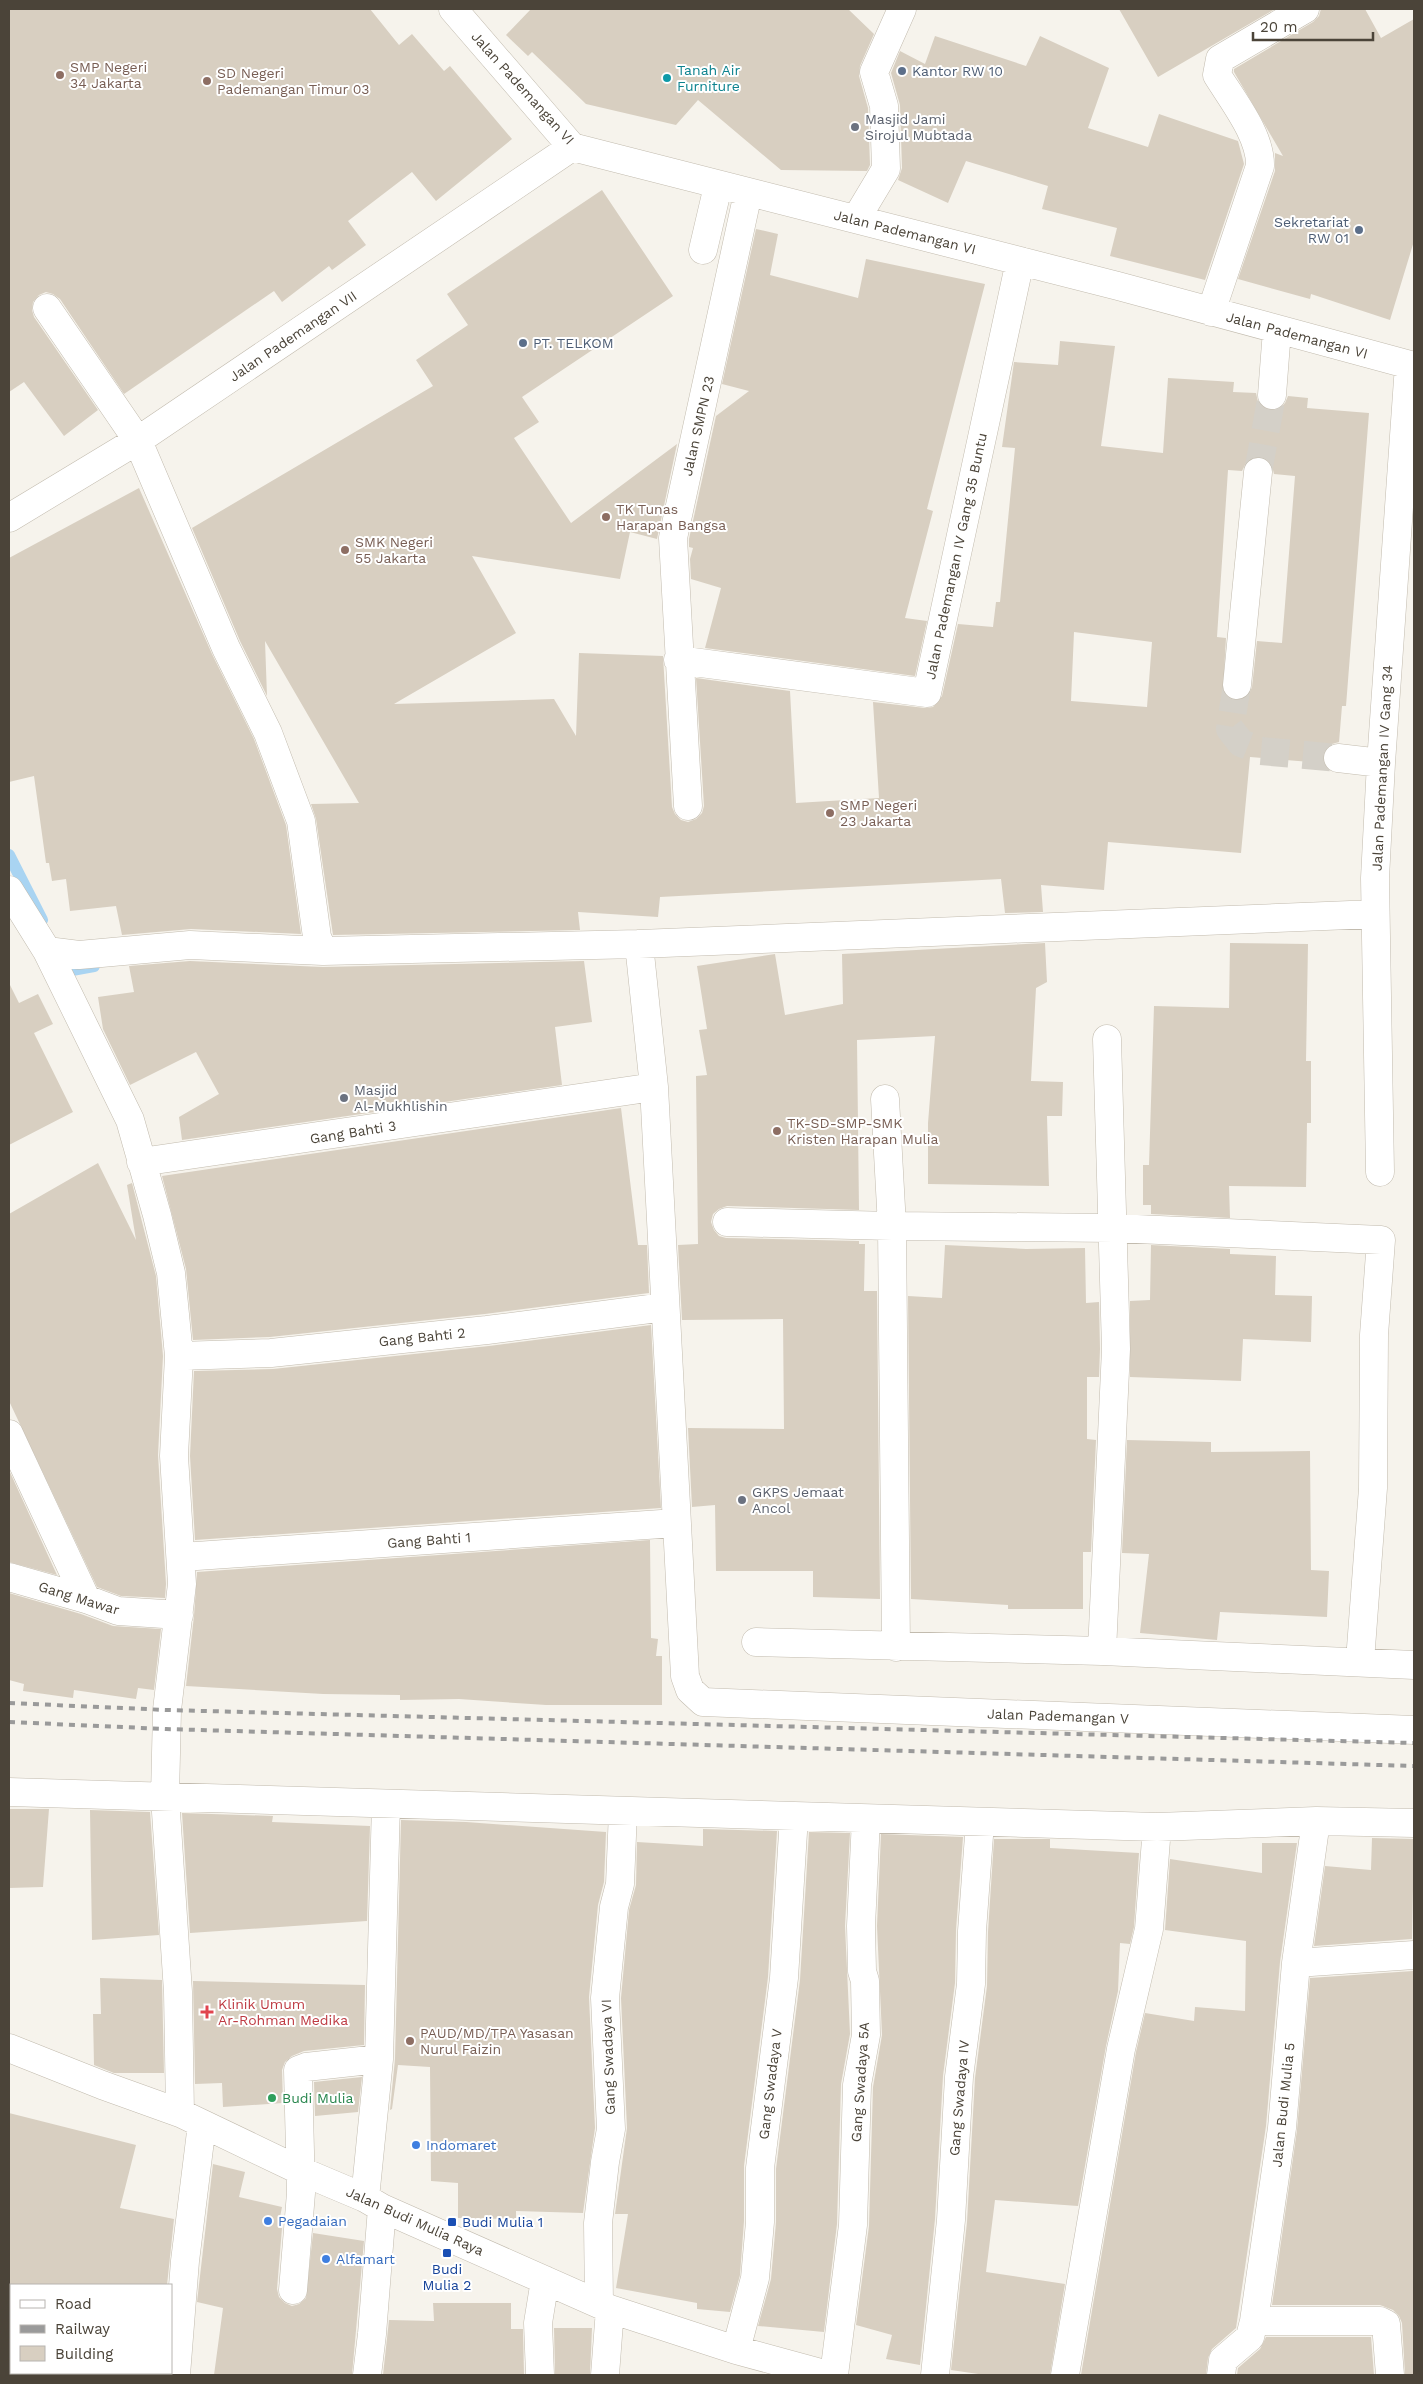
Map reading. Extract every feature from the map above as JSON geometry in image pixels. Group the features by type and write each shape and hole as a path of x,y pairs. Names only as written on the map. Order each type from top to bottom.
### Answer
{"street":[{"name":"Jalan Pademangan VI","path":"453,9 572,147 748,194 856,219 1020,261 1411,366"},
{"path":"856,219 886,169 884,106 874,72 902,9"},
{"path":"1211,312 1260,166 1258,144 1217,75 1220,59 1305,9"},
{"name":"Jalan Pademangan VII","path":"9,518 138,441 572,147"},
{"path":"703,250 718,186"},
{"name":"Jalan SMPN 23","path":"688,806 678,660 673,538 748,194"},
{"name":"Jalan Pademangan IV Gang 35 Buntu","path":"678,660 927,693 1020,261"},
{"path":"47,308 138,441 226,648 268,733 301,821 317,937 323,951"},
{"path":"1272,394 1277,330"},
{"name":"Jalan Pademangan IV Gang 34","path":"1380,1172 1375,914 1381,763 1411,366"},
{"path":"1237,685 1258,472"},
{"path":"1338,758 1381,763"},
{"path":"9,890 60,952 130,1120 171,1273 179,1356 174,1456 182,1557 179,1615 167,1710 165,1797 178,1992 191,2118 185,2261 176,2375"},
{"path":"60,952 190,945 323,951 640,954 1375,914"},
{"path":"640,954 654,1087 676,1523"},
{"path":"1102,1651 1116,1348 1107,1038"},
{"name":"Gang Bahti 3","path":"141,1162 654,1087"},
{"path":"885,1099 892,1226 896,1647"},
{"path":"727,1222 1114,1228 1382,1240 1374,1335 1373,1488 1360,1661"},
{"name":"Gang Bahti 2","path":"179,1356 271,1353 487,1330 665,1307"},
{"path":"9,1434 86,1599"},
{"name":"Gang Bahti 1","path":"182,1557 676,1523"},
{"name":"Jalan Pademangan V","path":"676,1523 686,1676 690,1690 703,1702 1414,1730"},
{"name":"Gang Mawar","path":"9,1577 86,1599 118,1611 179,1615"},
{"path":"756,1642 1102,1651 1414,1664"},
{"path":"9,1792 1157,1827 1316,1822 1414,1823"},
{"path":"366,2375 372,2334 373,2203 386,1804"},
{"name":"Gang Swadaya VI","path":"606,2375 604,2306 598,2223 605,2162 612,2129 605,1998 614,1907 620,1884 623,1811"},
{"name":"Gang Swadaya V","path":"753,2361 755,2278 760,2222 760,2168 784,1978 794,1816"},
{"name":"Gang Swadaya 5A","path":"834,2375 853,2225 857,2085 866,2035 861,1926 866,1818"},
{"name":"Gang Swadaya IV","path":"935,2375 951,2220 959,2077 972,1984 972,1931 980,1822"},
{"name":"Jalan Budi Mulia 5","path":"1221,2375 1223,2360 1250,2337 1254,2321 1282,2128 1296,1963 1316,1822"},
{"path":"1065,2375 1121,2049 1149,1929 1157,1827"},
{"path":"1296,1963 1414,1954"},
{"name":"Jalan Budi Mulia Raya","path":"9,2048 191,2118 300,2171 604,2306 753,2361 828,2375"},
{"path":"293,2290 301,2193 298,2070 306,2067 379,2059"},
{"path":"540,2375 538,2323 546,2280"},
{"path":"1254,2321 1380,2321 1386,2324 1388,2331 1390,2375"}],"building":[{"path":"9,9 370,9 399,45 412,34 444,71 450,66 512,139 436,201 412,172 348,221 366,245 332,270 329,266 282,302 274,291 124,394 60,299 46,292 39,295 33,302 32,310 34,317 98,410 64,436 24,382 9,392"},
{"path":"531,9 848,9 874,34 860,66 859,76 868,108 870,165 867,171 781,170 698,100 676,125 586,104 532,52 528,56 506,35"},
{"path":"1119,9 1275,9 1158,77"},
{"path":"1321,9 1365,9 1381,38 1414,19 1414,241 1390,320 1311,294 1310,299 1238,279 1275,171 1275,153 1283,156 1234,69 1313,22 1319,16"},
{"path":"935,36 1026,66 1040,36 1109,68 1088,128 1148,147 1159,114 1238,141 1244,164 1205,280 1110,256 1117,228 1042,209 1048,186 966,161 948,203 898,180 902,168 900,105 891,73 900,51 925,64"},
{"path":"602,190 673,296 522,397 539,422 514,438 571,523 677,444 657,539 630,532 620,579 472,556 516,633 394,704 554,699 576,736 579,653 663,656 672,807 675,814 681,820 688,822 696,819 702,813 704,806 696,678 790,691 796,803 879,798 873,702 925,708 933,707 942,696 958,624 993,627 996,602 1000,602 1015,448 1002,447 1014,362 1058,365 1060,341 1115,346 1101,446 1163,453 1168,378 1234,382 1233,392 1256,393 1258,402 1264,408 1270,410 1279,409 1285,403 1288,396 1308,398 1307,408 1369,413 1346,706 1342,706 1339,742 1326,748 1323,763 1250,757 1241,853 1108,842 1104,890 1041,885 1043,912 1005,913 1001,879 660,897 658,917 578,912 580,930 333,935 316,819 311,804 359,803 265,641 267,696 240,641 192,528 433,386 416,360 468,325 447,294","holes":["1259,456 1267,460 1272,466 1274,474 1295,476 1282,643 1257,641 1252,687 1244,699 1236,701 1228,697 1223,691 1226,638 1217,637 1228,470 1242,471 1251,458","1074,632 1152,642 1147,707 1071,701"]},
{"path":"756,229 778,234 770,275 858,298 866,259 985,284 927,509 933,511 905,618 927,621 915,676 705,648 721,588 691,579 690,559 693,548 689,547 689,539 716,416 749,391 722,384"},
{"path":"139,488 212,654 254,739 286,825 301,934 191,929 122,935 116,906 70,911 66,879 52,881 49,863 46,863 34,776 9,782 9,558"},
{"path":"1045,943 1047,982 1036,988 1031,1081 1063,1082 1062,1116 1047,1116 1049,1186 928,1184 928,1123 935,1036 857,1040 859,1210 727,1206 713,1214 711,1222 714,1230 719,1236 726,1238 859,1241 859,1244 865,1244 864,1291 877,1291 880,1599 813,1597 813,1571 716,1571 715,1505 692,1507 688,1428 784,1429 783,1319 682,1320 678,1245 698,1244 696,1076 707,1075 699,1030 707,1029 697,966 775,954 785,1015 843,1004 842,954"},
{"path":"1230,943 1308,944 1306,1061 1311,1061 1311,1123 1307,1123 1306,1187 1229,1186 1230,1218 1151,1214 1151,1205 1143,1205 1143,1165 1149,1165 1154,1006 1229,1008"},
{"path":"190,961 323,967 584,961 592,1022 555,1027 562,1085 182,1140 179,1117 219,1094 196,1052 130,1085 103,1029 98,997 134,992 129,966"},
{"path":"9,983 19,1003 38,994 53,1024 34,1033 73,1112 9,1145"},
{"path":"621,1108 638,1245 647,1245 649,1293 485,1314 270,1337 193,1340 186,1269 162,1176"},
{"path":"98,1163 136,1240 127,1185 132,1183 156,1276 163,1356 158,1455 166,1584 165,1598 121,1596 97,1587 9,1401 9,1214"},
{"path":"945,1245 1026,1249 1085,1248 1086,1303 1099,1302 1100,1349 1099,1377 1087,1377 1087,1439 1096,1440 1091,1552 1083,1552 1083,1609 1008,1609 1008,1605 911,1599 908,1296 942,1298"},
{"path":"1151,1245 1230,1249 1230,1254 1276,1256 1275,1295 1312,1296 1311,1342 1243,1339 1241,1381 1130,1377 1130,1301 1150,1300"},
{"path":"651,1325 661,1508 195,1540 190,1456 194,1371 273,1369 489,1346"},
{"path":"1127,1440 1211,1442 1211,1452 1310,1451 1311,1570 1329,1571 1327,1617 1220,1612 1217,1640 1140,1633 1149,1554 1122,1553"},
{"path":"9,1470 57,1575 9,1562"},
{"path":"650,1540 651,1638 658,1639 656,1656 662,1656 662,1705 546,1705 459,1699 400,1700 400,1695 323,1694 186,1686 197,1572"},
{"path":"9,1593 81,1614 113,1626 161,1629 154,1690 138,1688 136,1699 74,1690 73,1698 23,1691 24,1684 9,1680"},
{"path":"9,1809 49,1809 43,1887 9,1888"},
{"path":"90,1810 150,1812 159,1935 92,1940"},
{"path":"182,1813 273,1816 272,1822 370,1826 367,1921 190,1933"},
{"path":"401,1820 466,1822 606,1832 604,1882 598,1905 589,1997 595,2128 583,2213 516,2211 516,2219 458,2218 458,2183 431,2181 430,2067 398,2065 392,2109 390,2110 395,2059"},
{"path":"703,1829 777,1831 768,1977 744,2166 744,2221 740,2275 730,2312 697,2309 697,2303 616,2288 628,2214 615,2214 627,2128 621,1998 629,1910 636,1885 637,1842 703,1846"},
{"path":"809,1832 850,1833 845,1926 850,2034 841,2084 837,2224 824,2332 758,2326 771,2279 776,2222 776,2169 800,1980"},
{"path":"881,1834 963,1837 956,1930 955,1983 943,2076 935,2219 920,2365 886,2359 892,2335 856,2325 869,2226 873,2087 882,2035 877,1926"},
{"path":"1372,1838 1414,1839 1412,1939 1314,1946 1325,1866 1371,1870"},
{"path":"994,1839 1050,1839 1050,1848 1139,1853 1134,1927 1130,1944 1120,1943 1118,1991 1106,2046 1078,2206 995,2200 986,2272 1065,2284 1050,2375 985,2375 951,2370 967,2222 975,2078 987,1986 988,1932"},
{"path":"1262,1843 1297,1843 1280,1962 1266,2126 1236,2328 1212,2349 1208,2358 1206,2375 1081,2375 1136,2052 1145,2013 1194,2021 1195,2007 1245,2011 1246,1941 1165,1930 1170,1859 1262,1873"},
{"path":"1413,1971 1414,2375 1405,2375 1402,2323 1399,2316 1393,2310 1380,2305 1272,2305 1297,2130 1310,1978"},
{"path":"100,1978 162,1980 164,2073 114,2073 94,2065 93,2014 101,2014"},
{"path":"193,1981 365,1985 364,2045 304,2051 292,2056 285,2062 282,2070 283,2103 223,2107 222,2083 195,2084"},
{"path":"362,2077 358,2112 315,2116 314,2082"},
{"path":"9,2113 136,2145 120,2208 174,2219 167,2284 9,2285"},
{"path":"213,2164 245,2172 239,2197 282,2207 278,2227 282,2228 277,2289 279,2297 285,2303 292,2306 299,2304 306,2298 313,2233 364,2241 352,2375 214,2375 223,2308 197,2302"},
{"path":"433,2303 511,2303 511,2329 523,2329 524,2375 383,2375 389,2320 434,2321"},
{"path":"554,2328 592,2328 590,2375 555,2375"},
{"path":"1266,2337 1371,2337 1374,2375 1237,2375 1238,2368 1260,2349"}],"waterway":[{"path":"9,855 42,920"},
{"path":"63,954 72,970 94,966"}],"tunnel":[{"path":"1258,472 1272,395"},
{"path":"1237,685 1230,729 1241,743 1261,751 1338,758"}],"railway":[{"path":"9,1703 167,1710 1414,1743"},
{"path":"9,1722 166,1729 1414,1766"}],"place":[{"name":"Kantor RW 10","path":"902,71"},
{"name":"SMP Negeri 34 Jakarta","path":"60,75"},
{"name":"Tanah Air Furniture","path":"667,78"},
{"name":"SD Negeri Pademangan Timur 03","path":"207,81"},
{"name":"Masjid Jami Sirojul Mubtada","path":"855,127"},
{"name":"Sekretariat RW 01","path":"1359,230"},
{"name":"PT. TELKOM","path":"523,343"},
{"name":"TK Tunas Harapan Bangsa","path":"606,517"},
{"name":"SMK Negeri 55 Jakarta","path":"345,550"},
{"name":"SMP Negeri 23 Jakarta","path":"830,813"},
{"name":"Masjid Al-Mukhlishin","path":"344,1098"},
{"name":"TK-SD-SMP-SMK Kristen Harapan Mulia","path":"777,1131"},
{"name":"GKPS Jemaat Ancol","path":"742,1500"},
{"name":"Klinik Umum Ar-Rohman Medika","path":"207,2012"},
{"name":"PAUD/MD/TPA Yasasan Nurul Faizin","path":"410,2041"},
{"name":"Budi Mulia","path":"272,2098"},
{"name":"Indomaret","path":"416,2145"},
{"name":"Pegadaian","path":"268,2221"},
{"name":"Budi Mulia 1","path":"452,2222"},
{"name":"Budi Mulia 2","path":"447,2253"},
{"name":"Alfamart","path":"326,2259"}]}
